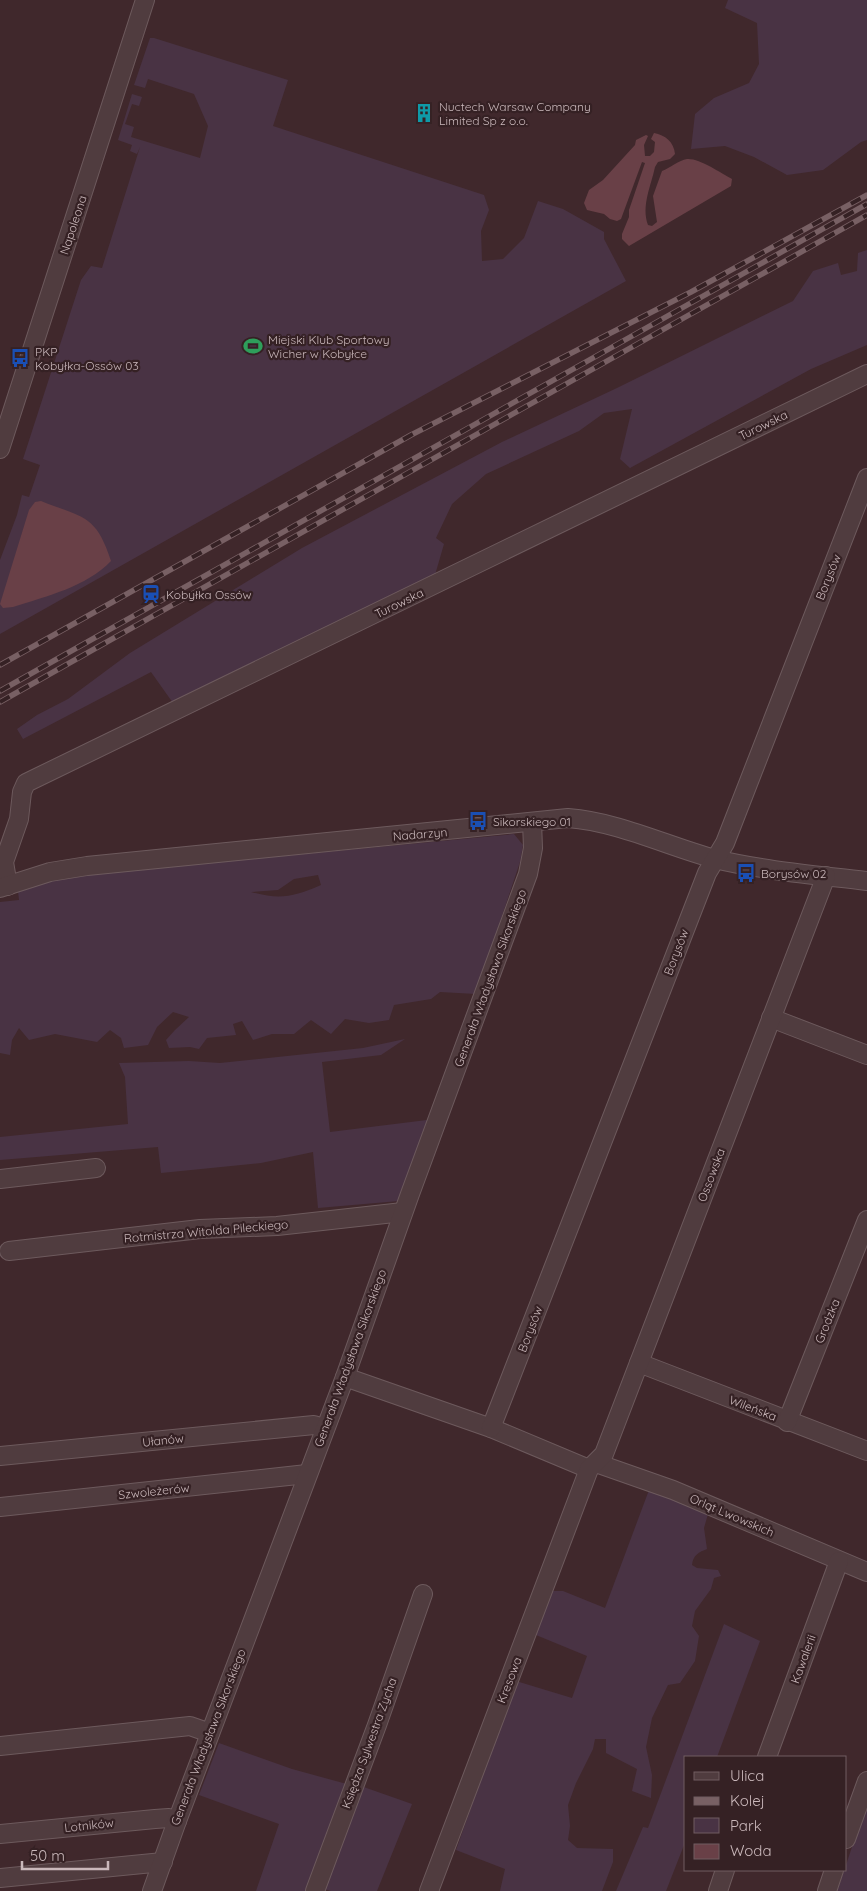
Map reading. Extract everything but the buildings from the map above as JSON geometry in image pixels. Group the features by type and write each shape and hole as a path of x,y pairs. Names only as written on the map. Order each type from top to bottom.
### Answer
{"street":[{"name":"Napoleona","path":"0,449 145,0"},
{"name":"Turowska","path":"4,887 4,862 19,819 22,792 26,783 867,374"},
{"name":"Borysów","path":"492,1428 707,873 724,843 867,478"},
{"name":"Nadarzyn","path":"4,887 50,872 87,866 568,818 583,820 715,859 867,881"},
{"name":"Generała Władysława Sikorskiego","path":"152,1891 324,1428 345,1377 403,1212 528,874 533,848 532,822"},
{"name":"Ossowska","path":"593,1466 604,1454 826,876"},
{"path":"771,1018 867,1055"},
{"path":"0,1179 96,1168"},
{"name":"Rotmistrza Witolda Pileckiego","path":"8,1251 200,1229 277,1226 403,1212"},
{"name":"Grodzka","path":"787,1422 867,1220"},
{"name":"Wileńska","path":"639,1363 787,1422 867,1451"},
{"name":"Orląt Lwowskich","path":"345,1377 492,1428 593,1466 673,1490 867,1572"},
{"name":"Ułanów","path":"0,1456 314,1425 324,1428"},
{"name":"Kresowa","path":"429,1891 593,1466"},
{"name":"Szwoleżerów","path":"0,1507 307,1474"},
{"name":"Kawalerii","path":"767,1756 839,1560"},
{"name":"Księdza Sylwestra Zycha","path":"315,1891 377,1725 422,1594"},
{"path":"0,1746 190,1726 210,1733"},
{"path":"847,1836 867,1781"},
{"name":"Lotników","path":"0,1834 155,1818 169,1818 177,1821"},
{"path":"0,1878 162,1862"},
{"path":"718,1891 725,1871"},
{"path":"827,1891 834,1871"}],"green space":[{"path":"728,0 867,0 867,140 861,142 823,170 787,175 754,157 725,146 691,149 695,114 714,98 749,83 759,64 757,23 725,8"},
{"name":"Miejski Klub Sportowy Wicher w Kobyłce","path":"150,38 288,80 273,126 484,195 489,210 481,231 482,261 503,259 524,238 538,201 563,209 604,232 604,239 626,281 0,634 0,560 17,515 22,495 29,497 40,465 23,459 81,280 91,266 102,268 140,147 137,154 130,151 132,145 118,140 132,94 142,97 139,106 132,104 125,124 134,127 131,137 200,158 208,126 194,94 148,79 145,88 134,85"},
{"path":"867,250 867,345 811,369 630,468 620,459 632,409 604,413 579,431 486,474 452,504 436,538 444,544 435,575 173,703 151,672 23,739 17,729 37,715 68,699 130,653 302,548 502,442 617,388 793,301 813,271 838,263 841,275 857,271 858,253"},
{"path":"514,834 523,845 520,862 476,994 440,992 431,999 394,1005 389,1020 369,1023 345,1019 331,1034 311,1020 294,1034 272,1034 253,1040 242,1021 233,1024 236,1035 207,1038 199,1049 190,1047 169,1048 166,1040 189,1017 173,1012 157,1027 148,1045 124,1048 121,1038 110,1030 97,1042 55,1034 29,1040 19,1028 12,1040 10,1055 0,1053 0,902 19,900 18,891 61,877","holes":["318,875 321,885 286,896 270,896 251,892 278,890 294,879"]},
{"path":"405,1039 381,1055 322,1062 330,1132 427,1120 399,1201 318,1208 313,1152 261,1163 161,1173 158,1147 0,1160 0,1137 128,1124 125,1077 119,1063 189,1061 220,1063 363,1048"},
{"path":"649,1490 708,1514 704,1528 707,1549 697,1554 692,1565 697,1568 718,1570 721,1576 714,1578 711,1589 695,1611 692,1626 699,1636 695,1661 680,1683 668,1685 652,1718 646,1747 652,1775 651,1798 632,1791 637,1769 606,1753 606,1739 595,1739 593,1749 576,1783 568,1805 570,1826 568,1840 577,1848 613,1849 613,1862 602,1891 500,1891 505,1869 456,1850 516,1681 572,1698 587,1656 536,1635 552,1591 563,1591 605,1608"},
{"path":"724,1624 760,1641 717,1756 684,1756 684,1845 666,1891 616,1891 643,1827 648,1828"},
{"path":"219,1743 292,1769 354,1786 358,1785 412,1804 377,1891 331,1891 321,1888 319,1891 256,1891 279,1824 199,1795"},
{"path":"867,1802 867,1891 837,1891 844,1871 847,1871 847,1862"}],"water":[{"path":"654,133 662,135 668,140 673,146 675,154 670,159 658,162 655,167 646,203 648,225 652,226 657,222 653,196 662,171 681,161 692,159 710,166 732,179 731,186 629,246 622,239 622,234 645,163 642,162 621,219 617,221 610,219 604,214 587,210 584,203 589,190 603,180 635,145 636,140 646,135 648,136 644,145 645,156 650,156 654,152 655,142 651,139"},
{"path":"41,501 78,515 93,526 100,534 111,561 90,578 65,590 13,607 3,608 0,604 29,510 35,502"}],"railway":[{"path":"0,665 411,435 691,292 867,195"},
{"path":"0,691 867,204"},
{"path":"0,702 867,215"}],"place":[{"name":"Nuctech Warsaw Company Limited Sp z o.o.","path":"424,113"},
{"name":"Miejski Klub Sportowy Wicher w Kobyłce","path":"253,346"},
{"name":"PKP Kobyłka-Ossów 03","path":"20,358"},
{"name":"Kobyłka Ossów","path":"151,594"},
{"name":"Sikorskiego 01","path":"478,821"},
{"name":"Borysów 02","path":"746,873"}]}
